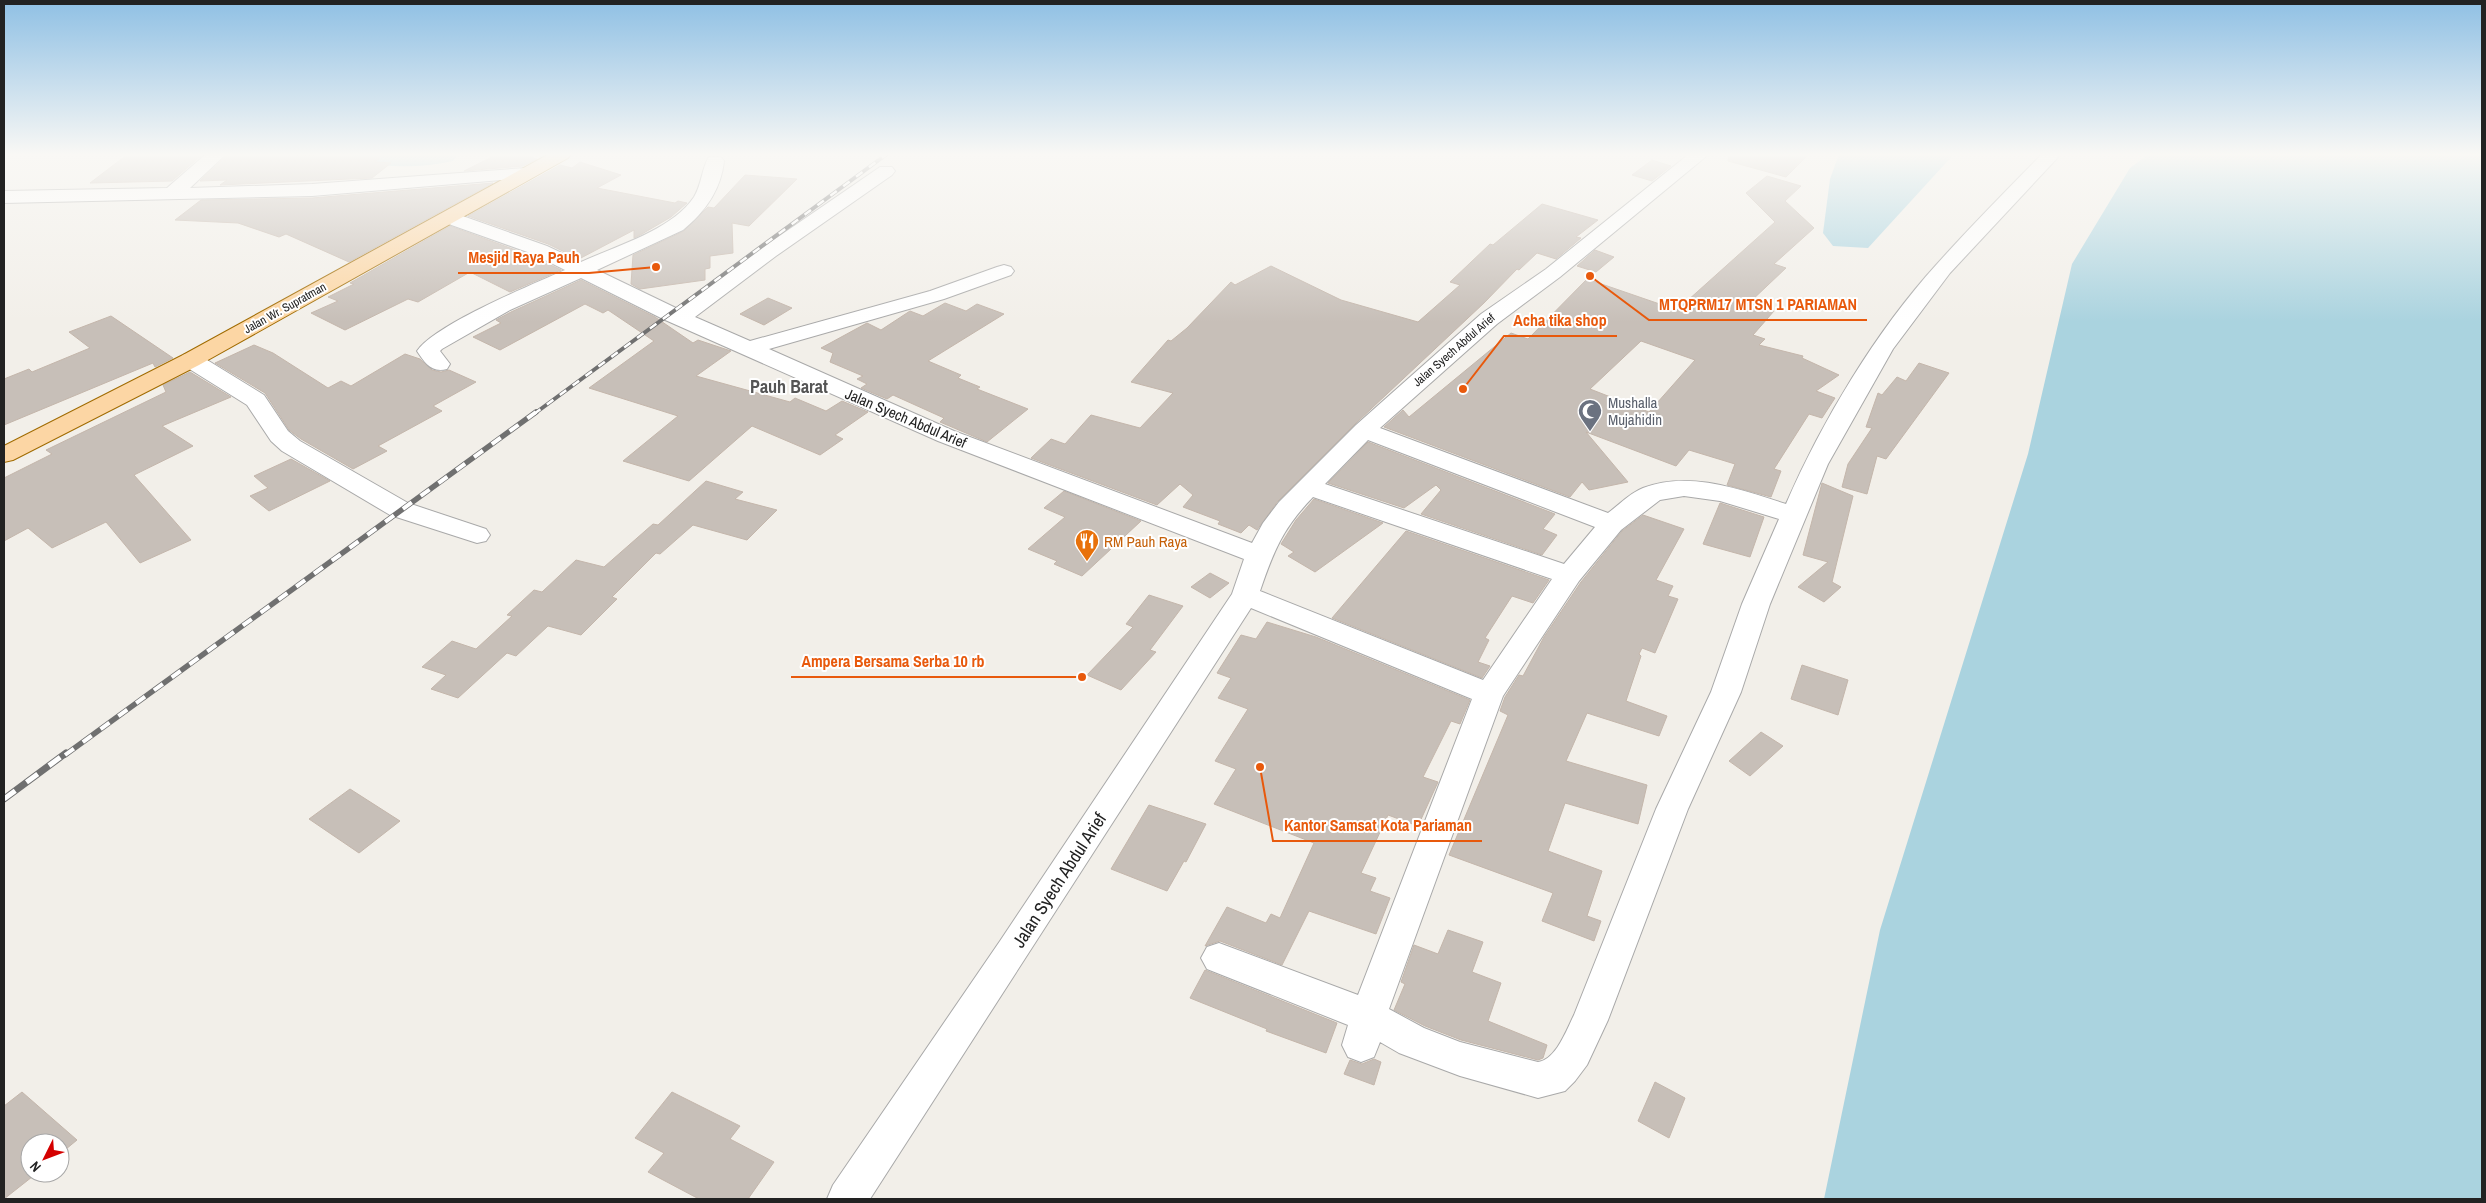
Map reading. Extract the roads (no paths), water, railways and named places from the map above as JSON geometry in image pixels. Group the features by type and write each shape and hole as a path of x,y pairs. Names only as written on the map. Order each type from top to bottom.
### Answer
{"main road":[{"name":"Jalan Wr. Supratman","path":"4,455 191,360 463,210"}],"street":[{"path":"439,364 428,351 434,344 503,306 584,270 682,222 691,210"},
{"path":"680,318 829,210"},
{"name":"Jalan Syech Abdul Arief","path":"847,1199 1012,952 1245,595 1259,555 1272,529 1309,486 1364,430 1490,319 1552,273 1630,210"},
{"path":"1219,958 1364,1031 1412,1042 1538,1080 1552,1078 1562,1069 1574,1052 1590,1020 1672,809 1726,692 1740,656 1756,604 1816,464 1883,347 1943,269 1999,210"},
{"name":"Jalan Syech Abdul Arief","path":"450,218 540,250 680,318 946,436 1259,555"},
{"path":"749,348 938,294 1004,271"},
{"path":"191,360 256,400 275,432 291,446 399,509 477,535"},
{"path":"1364,430 1612,524"},
{"path":"1309,486 1569,576"},
{"path":"1364,1031 1489,694 1569,576 1612,524 1652,494 1667,489 1684,488 1704,490 1793,515"},
{"path":"1245,595 1489,694"}],"water":[{"path":"1826,210 1903,210 1868,248 1833,246 1823,233"},
{"path":"2105,210 2482,210 2482,1199 1824,1199 1880,930 2028,454 2072,264"}],"railway":[{"path":"534,414 811,210"},
{"path":"65,755 536,412"},
{"path":"4,799 66,753"}],"place":[{"name":"Mesjid Raya Pauh","path":"656,267"},
{"name":"MTQPRM17 MTSN 1 PARIAMAN","path":"1590,276"},
{"name":"Acha tika shop","path":"1463,389"},
{"name":"Mushalla Mujahidin","path":"1590,432"},
{"name":"RM Pauh Raya","path":"1087,562"},
{"name":"Ampera Bersama Serba 10 rb","path":"1082,677"},
{"name":"Kantor Samsat Kota Pariaman","path":"1260,767"}],"district":[{"name":"Pauh Barat","path":"789,386"}]}
